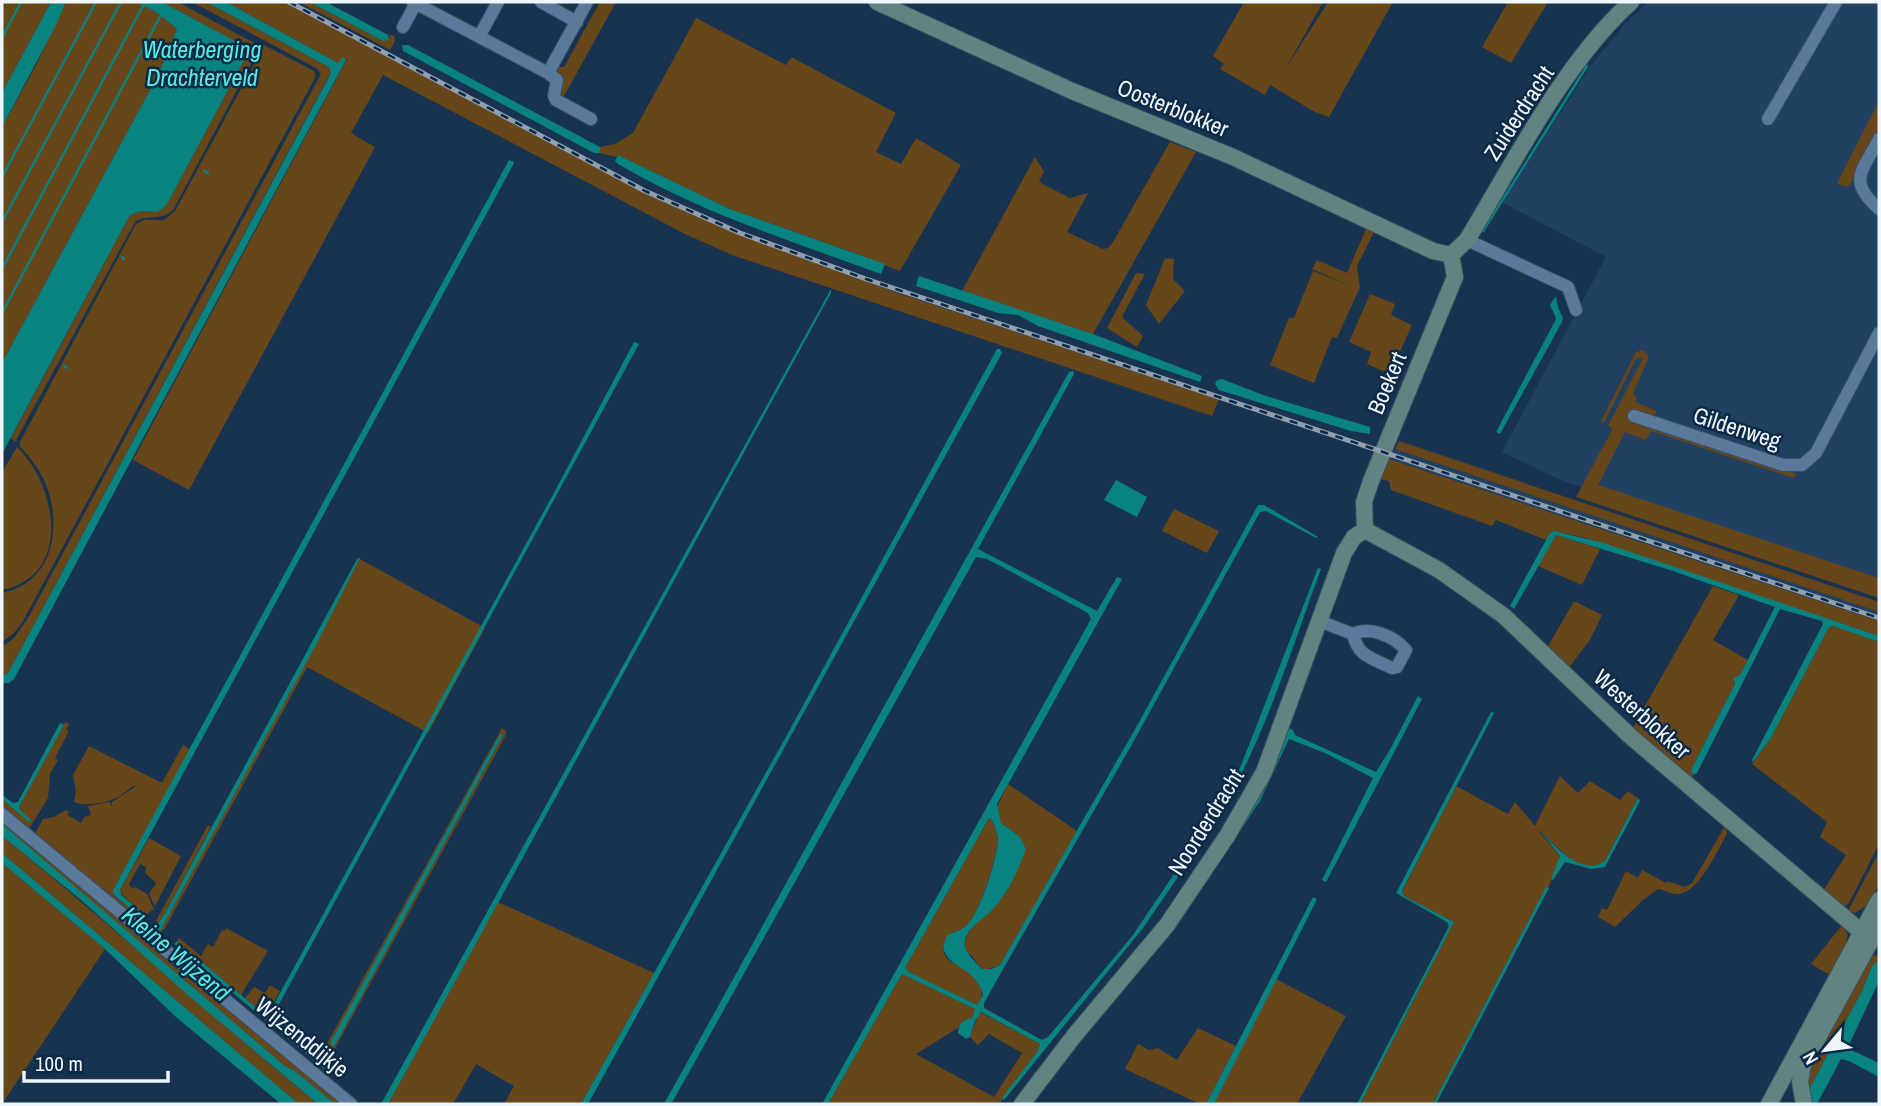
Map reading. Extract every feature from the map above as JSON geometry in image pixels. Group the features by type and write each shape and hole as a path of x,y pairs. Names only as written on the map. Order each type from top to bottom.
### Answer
{"street":[{"path":"403,27 415,2 548,73 557,80 554,96 556,100 591,119"},
{"path":"480,35 498,2"},
{"path":"541,2 577,22"},
{"path":"548,73 587,2"},
{"name":"Oosterblokker","path":"877,2 1072,91 1233,157 1433,251 1451,255"},
{"name":"Zuiderdracht","path":"1451,255 1467,240 1554,97 1610,21 1631,2"},
{"path":"1768,119 1836,2"},
{"path":"1879,139 1861,173 1859,184 1865,197 1879,209"},
{"path":"1467,240 1568,287 1576,310"},
{"name":"Boekert","path":"1365,530 1364,502 1371,481 1455,277 1451,255"},
{"name":"Gildenweg","path":"1634,416 1783,465 1802,465 1816,453 1879,333"},
{"name":"Noorderdracht","path":"1021,1104 1167,925 1227,836 1264,772 1344,552 1354,537 1365,530"},
{"name":"Westerblokker","path":"1365,530 1439,570 1504,616 1630,736 1873,936"},
{"path":"1319,621 1353,634"},
{"name":"Wijzenddijkje","path":"2,814 351,1104"},
{"path":"1803,1101 1800,1082 1803,1065 1873,936 1879,900"},
{"path":"1769,1104 1873,936"}],"shaded area":[{"path":"2,2 51,2 2,93"},
{"path":"66,2 136,2 158,13 177,29 157,77 2,363 2,127"},
{"path":"162,2 178,2 258,45 259,49 173,210 164,216 135,222 15,442 11,438 130,215 142,211 157,212 166,206 250,49"},
{"path":"192,2 206,2 329,67 331,72 8,673 2,676 2,647 14,638 28,618 321,74 316,68"},
{"path":"226,2 285,2 594,166 730,231 907,296 1219,399 1212,416 732,255 685,234 383,75 351,133 375,147 189,490 133,460 347,59 338,63"},
{"path":"299,2 310,2 383,41 390,37 388,34 394,36 395,41 390,50"},
{"path":"600,2 616,2 563,98 559,88 563,79 553,72 557,67 564,67"},
{"path":"1244,2 1323,2 1286,68 1328,2 1393,2 1329,117 1315,112 1270,85 1265,95 1220,69 1224,64 1213,56"},
{"path":"1508,2 1548,2 1511,63 1482,47"},
{"path":"1648,2 1879,2 1879,578 1565,482 1502,452 1606,257 1502,202 1590,67 1623,26"},
{"path":"696,18 786,65 793,58 896,113 876,152 901,164 916,138 961,165 900,271 730,209 618,155 600,153 600,147 615,144 633,133"},
{"path":"260,43 314,71 316,76 22,623 2,642 2,593 20,587 33,577 50,550 53,533 53,516 45,482 20,446 20,442 136,224 144,220 164,220 175,211 262,50"},
{"path":"1879,101 1879,128 1850,185 1846,187 1837,183"},
{"path":"1170,142 1196,152 1093,334 962,291 1035,157 1044,171 1039,182 1070,198 1088,193 1067,232 1103,249 1113,242"},
{"path":"1367,227 1375,230 1357,266 1360,287 1337,338 1332,337 1314,383 1270,365 1289,318 1294,318 1313,271 1351,286 1312,269 1317,260 1347,273"},
{"path":"1165,258 1174,259 1173,279 1185,291 1159,324 1146,305"},
{"path":"1136,273 1145,274 1122,317 1143,336 1137,347 1107,328"},
{"path":"1370,294 1395,304 1391,315 1412,325 1390,374 1367,364 1371,352 1349,342"},
{"path":"1643,350 1649,357 1633,394 1637,397 1635,402 1657,411 1654,416 1632,420 1797,474 1794,478 1651,431 1646,440 1625,432 1598,485 1879,578 1879,598 1576,497 1613,428 1608,426 1643,358 1636,359 1604,423 1601,421 1636,352"},
{"path":"1399,441 1879,602 1879,612 1395,449"},
{"path":"17,447 42,484 49,505 51,528 48,548 40,567 25,581 2,590 2,472"},
{"path":"1395,449 1879,612 1879,621 1389,459"},
{"path":"1389,459 1879,621 1879,636 1586,538 1554,531 1546,540 1496,520 1492,526 1391,490 1389,481 1380,479"},
{"path":"1174,509 1219,531 1207,553 1162,531"},
{"path":"1556,535 1600,549 1582,585 1538,566"},
{"path":"358,558 485,628 428,733 307,667 165,928 157,937 150,932 208,825 211,827 154,929 161,929 304,665"},
{"path":"1713,586 1739,595 1713,640 1748,660 1740,675 1733,681 1735,684 1691,770 1691,780 1632,729"},
{"path":"1574,601 1602,615 1590,640 1567,670 1546,650"},
{"path":"1833,626 1879,642 1879,844 1849,903 1843,907 1823,891 1846,855 1820,837 1827,822 1752,764 1771,738 1829,627"},
{"path":"65,722 69,724 66,729 69,731 55,758 58,760 50,774 48,798 29,829 2,809 2,799 29,822 31,820 19,807"},
{"path":"502,728 506,731 505,737 334,1050 325,1047","holes":["500,734 503,735 335,1045 330,1043"]},
{"path":"183,745 190,750 113,890 113,895 139,915 141,911 119,892 149,838 181,856 155,906 149,894 156,883 145,873 146,867 140,864 129,884 132,889 135,887 147,894 154,909 147,914 144,912 136,923 34,836 43,819 54,817 66,810 69,812 67,815 81,823 84,817 91,815 88,806 110,802 112,807 112,802 135,787 103,802 74,802 76,792 73,775 89,746 162,783"},
{"path":"1560,776 1578,793 1590,781 1620,800 1628,791 1638,798 1605,861 1595,865 1577,862 1537,829 1559,855 1560,860 1548,888 1433,1104 1360,1104 1454,922 1404,896 1402,892 1456,786 1508,814 1515,802 1535,826"},
{"path":"1008,784 1077,831 1000,965 985,970 965,946 970,931 1006,893 1012,879 1019,836 1001,823 997,807"},
{"path":"2,816 173,966 348,1104 335,1104 285,1066 28,847 2,824"},
{"path":"989,818 994,825 998,841 985,889 968,924 962,930 951,933 943,947 949,960 967,970 978,982 982,996 977,1005 905,968"},
{"path":"1725,826 1727,834 1713,859 1701,878 1687,891 1677,894 1658,889 1615,927 1598,917 1602,908 1607,910 1626,871 1638,878 1642,870 1666,883 1667,881 1685,887 1692,883"},
{"path":"2,836 318,1104 299,1104 2,853"},
{"path":"1879,852 1879,884 1867,908 1855,913 1848,911"},
{"path":"2,863 105,949 2,1104"},
{"path":"498,902 654,973 581,1104 504,1104 514,1086 476,1064 453,1104 388,1104"},
{"path":"1842,925 1848,935 1830,975 1811,964"},
{"path":"226,928 268,951 241,995 177,941 179,938 201,956 208,944 213,947 222,930"},
{"path":"1873,955 1879,957 1879,964 1872,966 1862,991 1806,1095 1803,1080 1868,958"},
{"path":"902,974 975,1009 972,1018 964,1020 958,1028 916,1054 994,1097 1022,1053 989,1034 978,1045 970,1037 979,1013 1040,1044 999,1104 828,1104"},
{"path":"1276,979 1346,1016 1298,1102 1301,1104 1214,1104"},
{"path":"270,985 280,991 266,1016 245,998 254,987 265,993"},
{"path":"1198,1028 1236,1046 1206,1104 1200,1104 1125,1069 1138,1044 1149,1050 1158,1048 1177,1060"}],"water":[{"path":"51,2 66,2 2,127 2,93"},
{"name":"Waterberging Drachterveld","path":"136,2 162,2 250,49 166,206 157,212 142,211 130,215 2,454 2,363 157,77 177,29 158,13"},
{"path":"206,2 226,2 338,63 343,57 346,60 14,679 9,683 2,683 2,676 8,673 331,73 329,67"},
{"path":"310,2 326,2 388,35 389,40 383,41"},
{"path":"402,45 408,45 600,147 600,153 594,153 403,51"},
{"path":"618,155 730,209 885,264 881,274 714,212 618,164 615,161"},
{"path":"509,160 514,162 513,165 120,890 121,895 141,911 138,915 113,894 113,890"},
{"path":"919,276 1093,334 1202,376 1200,382 1038,326 1018,315 998,313 916,286"},
{"path":"831,289 414,1057 388,1104 381,1104"},
{"path":"1556,296 1562,322 1500,434 1496,432 1555,321 1550,305"},
{"path":"634,342 639,344 272,1017 274,1023 318,1057 325,1055 329,1066 324,1069 174,944 177,941 268,1015"},
{"path":"997,349 1002,353 588,1104 581,1104 788,733"},
{"path":"1073,371 1074,374 978,549 1097,611 1117,577 1122,579 997,804 1001,823 1019,836 1026,849 1007,891 966,936 966,949 982,969 1000,965 1138,724 1258,505 1264,505 1318,537 1266,511 1260,512 1131,746 984,1003 984,1008 1042,1040 1048,1037 1133,935 1198,838 1202,842 1143,928 1004,1100 1002,1098 1037,1052 1040,1044 981,1012 970,1037 966,1039 958,1033 959,1027 972,1018 975,1009 902,974 828,1104 822,1104 1091,619 1088,613 987,559 976,557 687,1076 671,1104 664,1104 1069,372","holes":["989,818 997,833 997,850 982,897 967,925 947,935 943,947 946,955 979,985 983,995 977,1005 905,968"]},
{"path":"1222,379 1266,396 1370,427 1370,434 1351,431 1219,390 1215,384"},
{"path":"1116,480 1147,497 1137,517 1104,500"},
{"path":"1554,531 1604,543 1879,636 1879,642 1833,626 1829,627 1771,738 1753,762 1823,624 1822,621 1780,609 1697,773 1693,775 1691,770 1735,684 1733,678 1740,675 1775,607 1670,570 1556,535 1514,609 1510,606 1550,533"},
{"path":"360,558 318,641 159,933 154,929 357,559"},
{"path":"1318,568 1321,569 1258,737 1227,801 1208,832 1204,829 1238,773"},
{"path":"1418,696 1422,699 1326,882 1322,880 1373,778 1325,753 1289,739 1260,801 1224,855 1221,853 1287,727 1293,730 1295,735 1376,772"},
{"path":"1491,712 1494,713 1402,891 1404,896 1454,922 1360,1104 1357,1104 1449,926 1447,922 1396,893"},
{"path":"60,723 64,725 19,807 31,820 29,822 2,799 2,795 13,803 18,802"},
{"path":"500,734 503,735 335,1045 332,1046 330,1043"},
{"path":"1638,798 1640,801 1605,867 1591,869 1565,862 1553,880 1551,879 1560,856 1538,828 1568,857 1587,865 1596,865 1605,861"},
{"path":"2,824 285,1066 335,1104 318,1104 189,996 81,900 2,836"},
{"path":"2,853 299,1104 281,1104 177,1018 105,949 2,863"},
{"path":"1546,887 1549,888 1436,1104 1433,1104"},
{"path":"1313,897 1317,899 1214,1104 1206,1104"},
{"path":"1876,963 1879,965 1879,981 1849,1045 1853,1051 1879,1063 1879,1077 1841,1059 1817,1104 1808,1104 1806,1095 1862,991 1872,966"}],"waterway":[{"path":"2,38 21,2"},
{"path":"2,177 96,2"},
{"path":"2,222 121,2"},
{"path":"2,269 145,2"},
{"path":"2,313 162,13"},
{"path":"1483,231 1587,66"},
{"path":"249,85 254,88"},
{"path":"204,171 208,173"}],"railway":[{"path":"289,2 645,191 740,233 866,279 1879,618"}],"water label":[{"name":"Kleine Wijzend","path":"176,954"}]}
